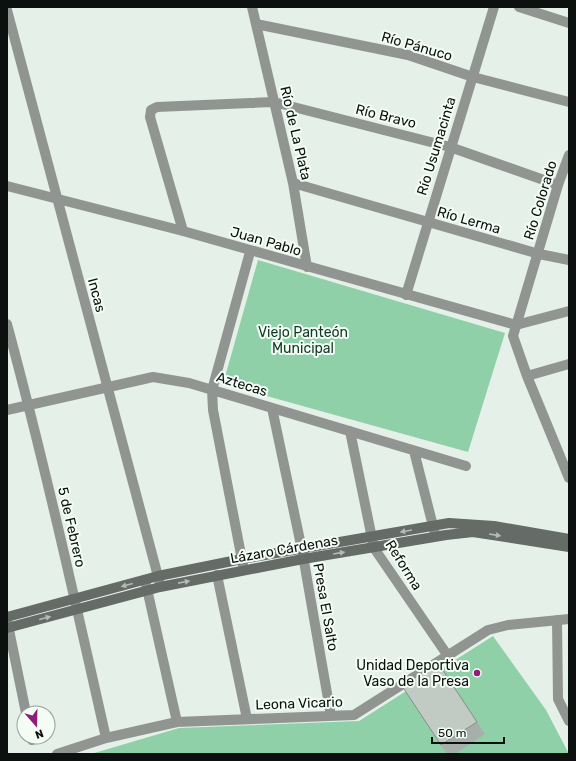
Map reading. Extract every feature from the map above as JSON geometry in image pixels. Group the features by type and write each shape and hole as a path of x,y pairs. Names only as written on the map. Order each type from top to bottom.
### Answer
{"street":[{"name":"Río de La Plata","path":"252,7 293,183 307,267"},
{"name":"Río Usumacinta","path":"406,295 427,222 494,7"},
{"path":"519,7 569,23"},
{"name":"Incas","path":"7,10 160,586"},
{"name":"Río Pánuco","path":"256,24 408,55 472,77 569,102"},
{"name":"Río Bravo","path":"183,231 150,117 151,110 157,107 274,102 450,147 558,185"},
{"name":"Río Colorado","path":"569,155 558,185 539,254 513,336 527,376 566,461 569,478"},
{"name":"Río Lerma","path":"293,183 539,254 569,260"},
{"name":"Juan Pablo","path":"7,186 183,231 250,252 516,325"},
{"path":"244,570 213,410 212,390 250,252"},
{"path":"516,325 569,311"},
{"name":"5 de Febrero","path":"7,324 29,405 106,738"},
{"path":"527,376 569,364"},
{"name":"Aztecas","path":"7,410 152,377 189,383 466,466"},
{"name":"Presa El Salto","path":"272,408 302,554 331,716"},
{"name":"Reforma","path":"350,431 373,537 374,548 448,656"},
{"path":"414,451 436,537"},
{"name":"Lázaro Cárdenas","path":"7,617 75,599 147,585 160,586 244,570 373,537 433,526 456,523 494,526 569,539"},
{"name":"Lázaro Cárdenas","path":"8,625 77,609 147,585 158,576 242,559 374,548 473,532 569,547"},
{"path":"217,575 247,719"},
{"path":"147,585 177,722"},
{"name":"Leona Vicario","path":"57,754 106,738 177,722 354,715 488,630 508,624 569,619"},
{"path":"557,620 558,699 569,721"},
{"path":"8,625 24,705"},
{"path":"558,699 569,699"}],"green space":[{"name":"Viejo Panteón Municipal","path":"258,260 505,333 468,452 223,384"},
{"name":"Unidad Deportiva Vaso de la Presa","path":"493,636 546,710 569,754 91,754 179,728 359,721"}],"building":[{"path":"438,663 477,722 441,745 402,686"}],"place":[{"name":"Unidad Deportiva Vaso de la Presa","path":"477,673"}]}
